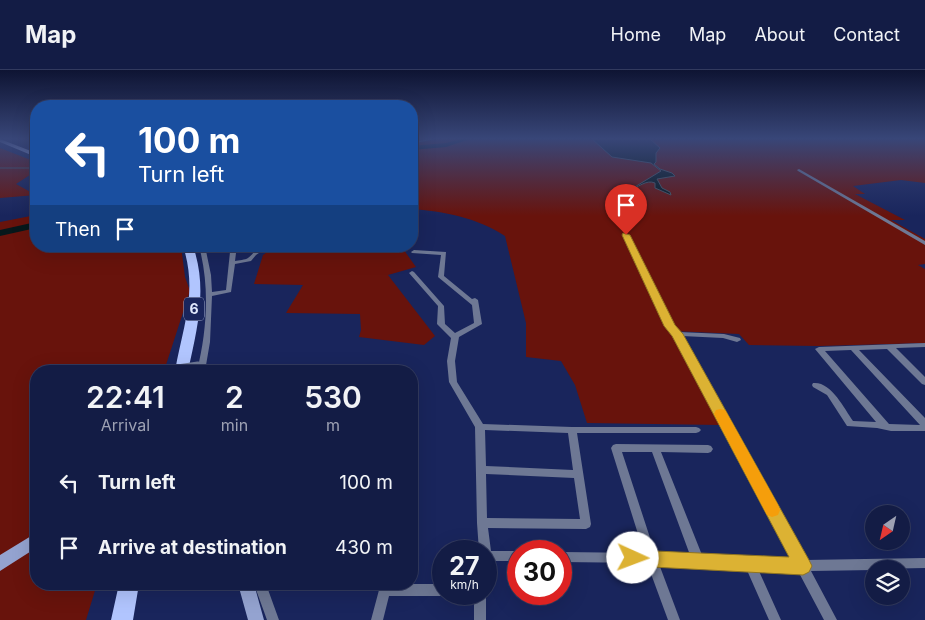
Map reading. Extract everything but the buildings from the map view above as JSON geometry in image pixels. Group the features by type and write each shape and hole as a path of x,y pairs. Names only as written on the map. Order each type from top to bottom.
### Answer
{"main road":[{"name":"6","path":"178,365 192,324 195,301 194,266 190,252"},
{"path":"122,620 128,590"}],"street":[{"path":"799,170 925,243"},
{"path":"626,235 670,326 677,334 831,620"},
{"path":"200,365 207,346 208,271 203,252"},
{"path":"208,295 229,291 232,252"},
{"path":"232,263 249,260 257,252"},
{"path":"414,252 444,253 441,277 475,303 478,324 454,337"},
{"path":"412,273 441,306 441,324 454,337"},
{"path":"677,334 724,336 737,340"},
{"path":"454,337 451,361 453,382 480,427 483,540"},
{"path":"886,427 819,349 925,345"},
{"path":"889,346 925,382"},
{"path":"853,348 925,424"},
{"path":"816,385 830,393 850,424 925,428"},
{"path":"480,427 572,430 696,430"},
{"path":"482,523 586,524 572,430"},
{"path":"674,620 651,558 616,448 708,448"},
{"path":"655,448 698,561"},
{"path":"481,470 578,474"},
{"path":"0,564 30,544"},
{"path":"572,557 651,558 803,566 925,563"},
{"path":"750,564 775,620"},
{"path":"248,590 256,620"},
{"path":"262,590 273,620"},
{"path":"377,620 385,590 432,590"},
{"path":"480,605 480,620"}],"shaded area":[{"path":"0,165 30,165 30,175 16,184 30,192 30,196 0,198"},
{"path":"418,165 925,165 925,183 901,180 853,186 865,194 855,194 905,220 891,220 925,239 925,264 918,265 925,269 925,343 819,346 749,345 739,334 673,331 720,425 587,423 575,385 561,361 526,357 526,323 505,236 472,220 418,210"},
{"path":"653,165 675,176 657,179 662,188 670,192 671,195 655,188 655,183 652,182 629,190 615,192 617,189 633,188 661,171"},
{"path":"30,216 30,252 182,252 185,277 190,291 166,365 30,365 30,590 95,590 86,620 0,620 0,222"},
{"path":"267,252 405,252 416,267 388,275 435,336 424,345 359,337 361,330 360,314 286,313 303,285 254,284 263,255"}],"waterway":[{"path":"0,168 30,168"},
{"path":"0,233 30,226"}],"slow traffic":[{"path":"720,414 772,510"}],"route":[{"path":"626,235 670,326 677,334 803,566 633,558"}]}
